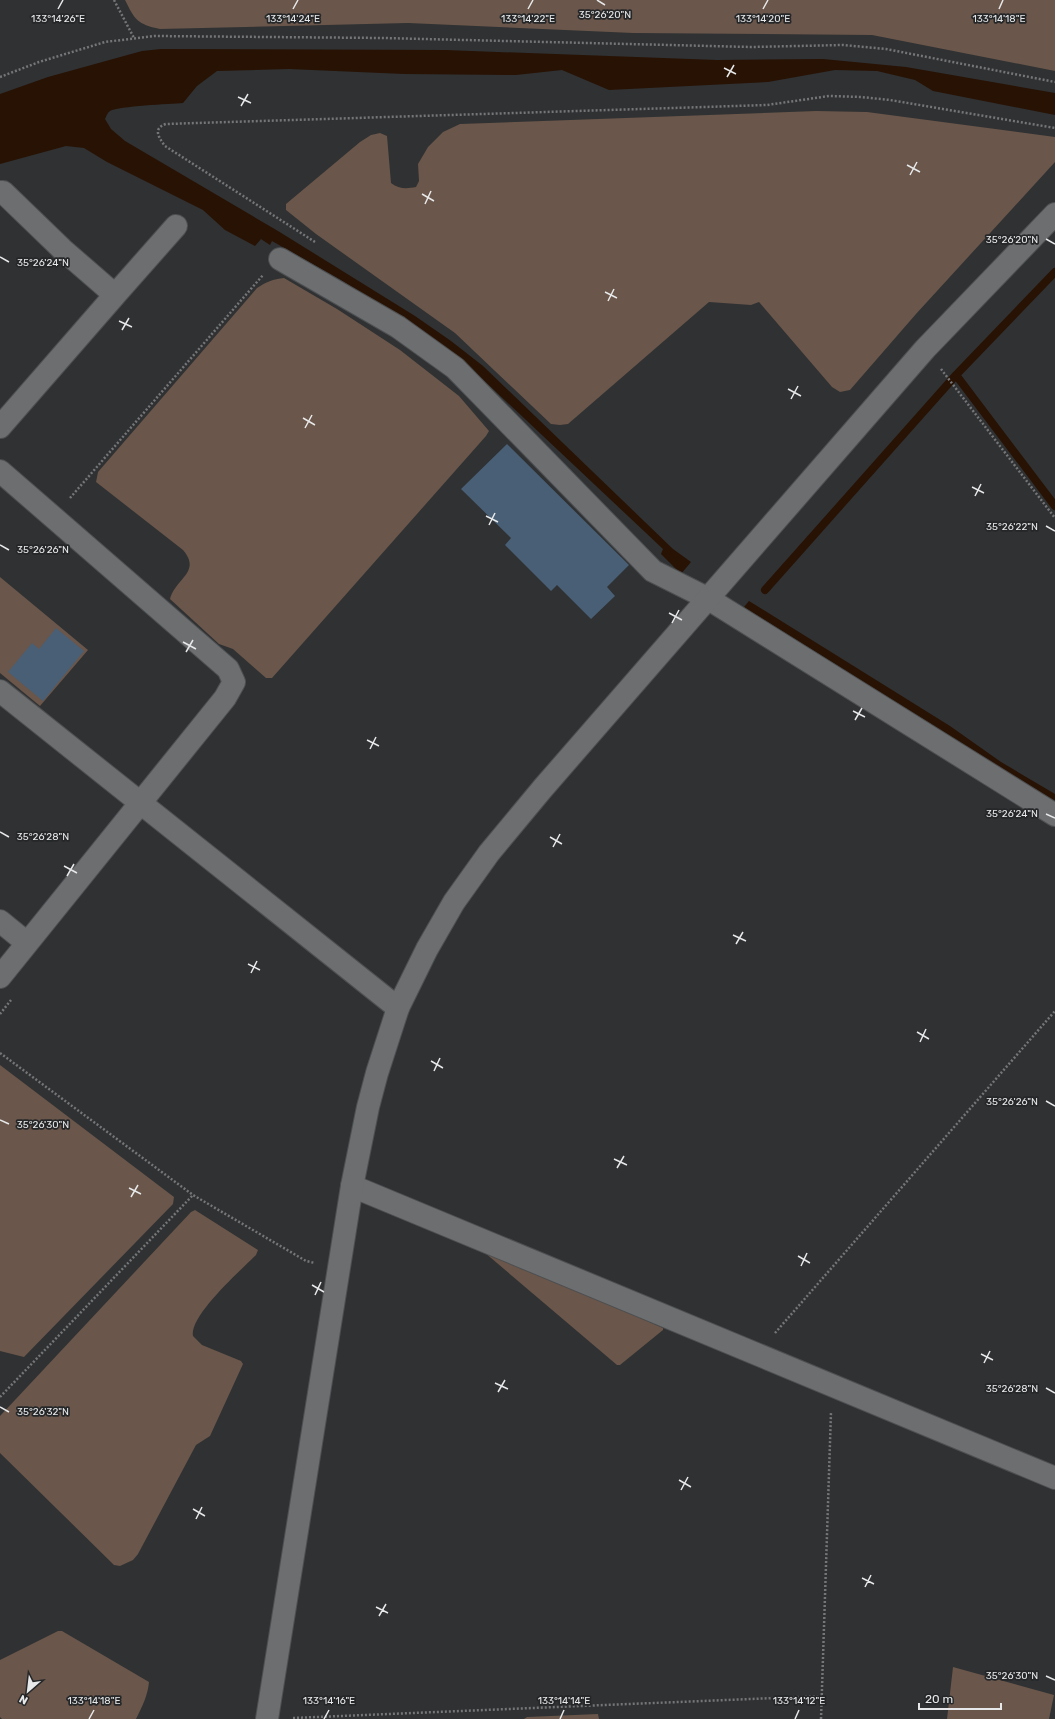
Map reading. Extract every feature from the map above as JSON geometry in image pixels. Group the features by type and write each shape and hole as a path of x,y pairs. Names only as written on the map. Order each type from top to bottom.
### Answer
{"street":[{"path":"0,192 3,192 62,249 115,295"},
{"path":"267,1719 352,1186 368,1107 398,1008 427,949 454,902 489,853 543,788 925,349 1055,214"},
{"path":"0,426 176,226"},
{"path":"280,259 398,327 455,368 653,571 707,598 1055,815"},
{"path":"0,471 223,664 234,678 233,686 225,698 142,803 0,977"},
{"path":"0,691 398,1008"},
{"path":"0,921 27,943"},
{"path":"352,1186 1055,1478"}],"path":[{"path":"114,0 134,38"},
{"path":"0,77 40,62 105,42 154,36 383,38 751,48 842,46 886,49 1055,82"},
{"path":"315,242 165,146 157,134 157,130 160,126 174,123 767,105 828,96 890,100 1055,128"},
{"path":"54,517 265,273 280,259"},
{"path":"925,349 1055,518"},
{"path":"757,1354 1055,1011"},
{"path":"0,1053 193,1195 306,1260"},
{"path":"0,1397 193,1195"},
{"path":"821,1719 832,1386"},
{"path":"267,1719 822,1696"}],"shaded area":[{"path":"125,0 1055,0 1055,71 872,35 633,33 408,23 160,29 141,23 134,17"},
{"path":"161,49 445,50 717,60 823,59 906,67 1055,93 1055,115 933,91 915,80 877,71 835,70 768,82 609,90 562,70 516,75 404,74 289,69 217,71 197,86 183,103 115,109 108,113 105,119 111,129 125,141 278,231 415,316 483,366 673,549 691,562 681,574 661,554 663,549 458,356 341,280 272,241 270,245 261,239 255,246 225,230 203,210 107,162 84,148 66,146 0,164 0,94 48,77 142,51"},
{"path":"816,111 867,112 1055,137 1055,162 916,314 850,390 840,392 832,387 759,302 751,305 709,302 568,424 551,424 455,333 316,234 286,210 286,204 360,142 371,135 380,133 387,136 391,183 403,188 409,188 416,187 419,181 418,164 428,147 443,132 460,124"},
{"path":"284,278 337,309 400,350 459,396 489,431 272,678 266,678 233,649 219,644 170,599 173,592 189,570 190,564 183,550 96,482 98,472 257,288 270,281"},
{"path":"0,577 88,650 40,706 0,673"},
{"path":"749,601 950,726 1001,762 1055,794 1055,802 744,607"},
{"path":"0,1065 174,1197 173,1204 24,1357 0,1351"},
{"path":"195,1210 258,1250 256,1255 228,1282 207,1306 194,1327 193,1336 202,1345 241,1361 243,1364 210,1436 196,1445 138,1554 133,1560 120,1566 114,1565 0,1453 0,1416 191,1212"},
{"path":"486,1250 663,1328 663,1330 620,1365 617,1365 484,1252"},
{"path":"58,1631 62,1631 149,1682 146,1696 136,1719 2,1719 0,1717 0,1660"},
{"path":"953,1667 1054,1695 1049,1719 947,1719"},
{"path":"598,1714 599,1719 524,1719 527,1717"}],"building":[{"path":"507,444 629,565 607,587 615,596 591,619 557,585 551,591 505,545 511,538 461,489"},
{"path":"56,628 84,651 43,701 8,672 32,643 39,649"}],"waterway":[{"path":"765,590 956,375 1055,272"},
{"path":"956,375 1055,506"}]}
